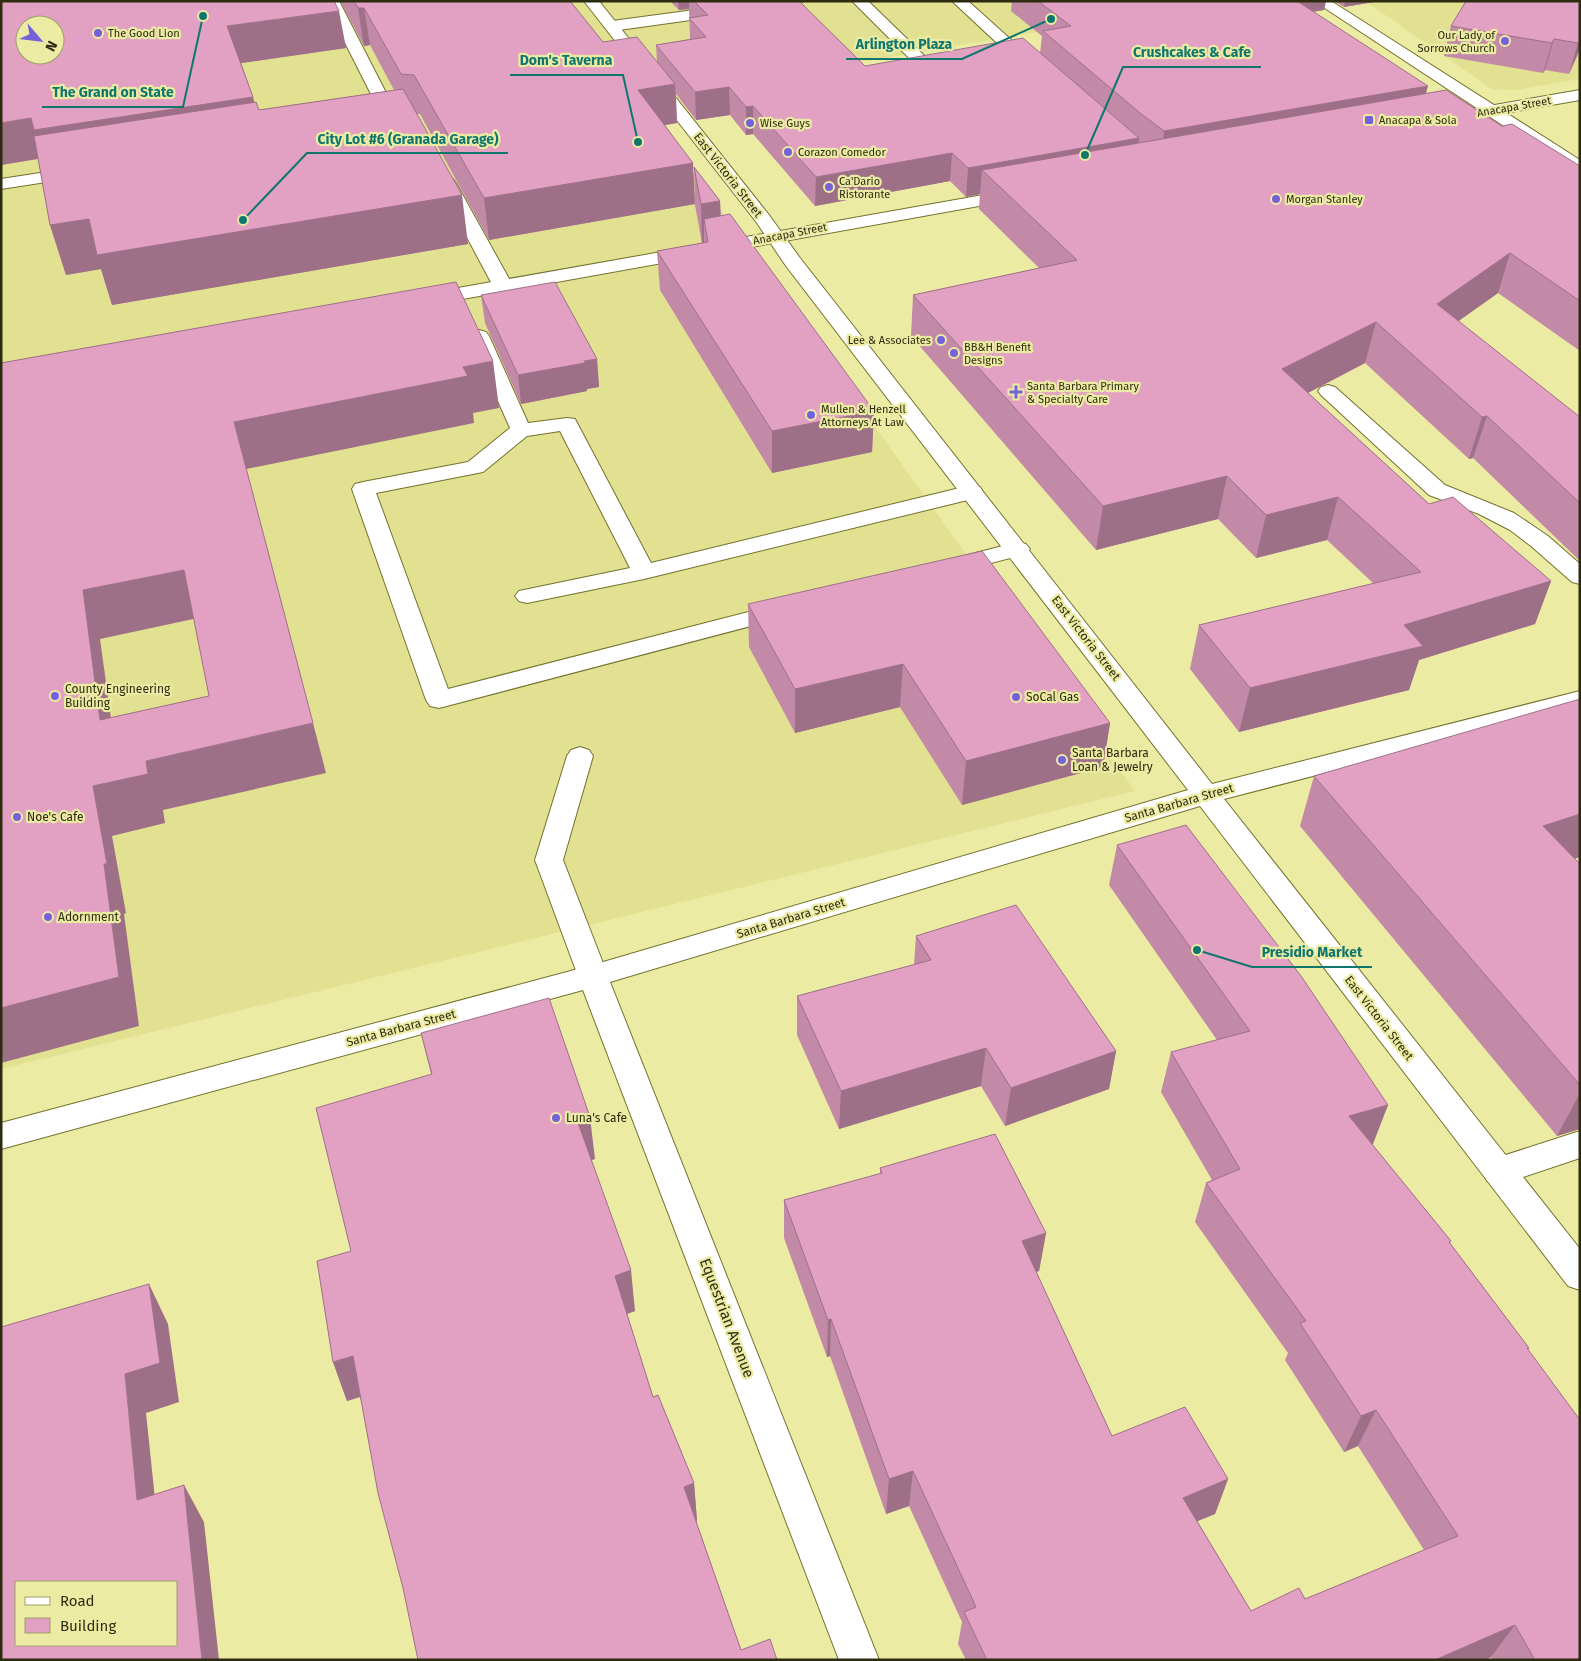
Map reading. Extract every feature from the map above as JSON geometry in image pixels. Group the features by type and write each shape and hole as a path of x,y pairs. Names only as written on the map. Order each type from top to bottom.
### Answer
{"street":[{"path":"331,1 393,122"},
{"name":"East Victoria Street","path":"591,1 1018,549 1208,795 1239,839 1580,1275"},
{"path":"612,26 797,1"},
{"path":"859,1 933,73 959,68"},
{"path":"959,1 1041,74"},
{"path":"1321,1 1580,168"},
{"path":"1004,61 1022,58"},
{"name":"Anacapa Street","path":"1424,123 1580,95"},
{"path":"373,126 412,120"},
{"path":"1,184 99,169"},
{"path":"440,171 503,286"},
{"name":"Anacapa Street","path":"403,304 467,309 503,286 1036,190"},
{"path":"467,309 521,430"},
{"path":"1328,391 1437,490 1455,499 1493,511 1515,522 1549,548 1580,577"},
{"path":"644,572 567,424 521,430 475,467 363,489 439,700 808,604"},
{"path":"527,596 644,572 972,492"},
{"path":"924,573 1018,549"},
{"name":"Santa Barbara Street","path":"1,1136 594,976 1263,779 1580,699"},
{"name":"Equestrian Avenue","path":"580,756 549,860 859,1660"},
{"path":"1499,1171 1580,1144"}],"shaded area":[{"path":"1,1 1216,1 642,100 1135,791 1,1069"},
{"path":"1365,1 1580,1 1580,79 1515,90 1492,89"}],"building":[{"path":"1,1 334,1 339,11 227,26 253,97 34,130 31,118 1,123"},
{"path":"354,1 570,1 603,42 637,37 675,84 638,90 693,163 484,198 414,75 401,74 364,8 358,8"},
{"path":"694,1 799,1 865,66 1023,38 1139,138 968,168 952,153 816,177 753,106 746,107 729,87 695,92 656,45 706,37 689,18 708,15"},
{"path":"1038,1 1297,1 1428,86 1164,131 1043,31 1071,26"},
{"path":"1466,1 1580,1 1580,40 1578,43 1554,39 1552,43 1451,26"},
{"path":"403,89 462,195 97,255 89,219 50,225 34,136 256,102 259,110"},
{"path":"1446,90 1502,126 1512,124 1580,166 1580,301 1510,253 1437,304 1580,417 1580,503 1487,416 1482,417 1376,322 1282,369 1429,504 1453,497 1551,581 1404,625 1423,646 1250,688 1199,625 1421,572 1338,497 1266,515 1227,476 1103,506 913,295 1077,260 982,170"},
{"path":"694,167 720,201 701,204"},
{"path":"730,214 874,411 772,431 657,251 708,242 704,219"},
{"path":"456,282 493,361 463,367 468,376 234,422 313,723 146,761 148,774 93,786 107,864 104,864 119,977 1,1008 1,363","holes":["184,570 209,696 100,720 83,590"]},
{"path":"555,282 597,359 584,361 585,363 518,375 481,295"},
{"path":"982,551 1110,723 966,761 903,664 795,689 748,604"},
{"path":"1580,699 1580,814 1543,826 1580,864 1580,1085 1314,776"},
{"path":"1186,825 1301,976 1388,1105 1349,1116 1451,1241 1449,1242 1529,1348 1527,1348 1580,1420 1580,1660 1535,1660 1515,1625 1435,1660 987,1660 964,1612 976,1607 913,1471 889,1479 831,1319 828,1320 784,1200 882,1173 880,1168 995,1134 1046,1233 1022,1241 1112,1436 1185,1407 1228,1479 1183,1498 1251,1611 1299,1588 1305,1599 1458,1536 1376,1410 1361,1416 1300,1323 1306,1321 1206,1183 1240,1169 1171,1052 1250,1031 1117,845"},
{"path":"1016,905 1116,1051 1011,1088 986,1048 841,1091 797,996 931,960 916,936"},
{"path":"549,998 590,1117 577,1120 631,1270 615,1276 653,1397 658,1395 694,1483 684,1487 741,1650 770,1639 777,1660 418,1660 403,1588 378,1493 353,1356 333,1362 317,1261 351,1251 316,1108 432,1074 421,1033"},
{"path":"149,1284 160,1363 125,1374 137,1500 184,1485 202,1660 1,1660 1,1327"}],"place":[{"name":"The Grand on State","path":"203,16"},
{"name":"Arlington Plaza","path":"1051,19"},
{"name":"The Good Lion","path":"98,33"},
{"name":"Our Lady of Sorrows Church","path":"1505,41"},
{"name":"Anacapa & Sola","path":"1369,120"},
{"name":"Wise Guys","path":"750,123"},
{"name":"Dom's Taverna","path":"638,142"},
{"name":"Corazon Comedor","path":"788,152"},
{"name":"Crushcakes & Cafe","path":"1085,155"},
{"name":"Ca'Dario Ristorante","path":"829,187"},
{"name":"Morgan Stanley","path":"1276,199"},
{"name":"City Lot #6 (Granada Garage)","path":"243,220"},
{"name":"Lee & Associates","path":"941,340"},
{"name":"BB&H Benefit Designs","path":"954,353"},
{"name":"Santa Barbara Primary & Specialty Care","path":"1016,392"},
{"name":"Mullen & Henzell Attorneys At Law","path":"811,415"},
{"name":"County Engineering Building","path":"55,696"},
{"name":"SoCal Gas","path":"1016,697"},
{"name":"Santa Barbara Loan & Jewelry","path":"1062,760"},
{"name":"Noe's Cafe","path":"17,817"},
{"name":"Adornment","path":"48,917"},
{"name":"Presidio Market","path":"1197,950"},
{"name":"Luna's Cafe","path":"556,1118"}]}
